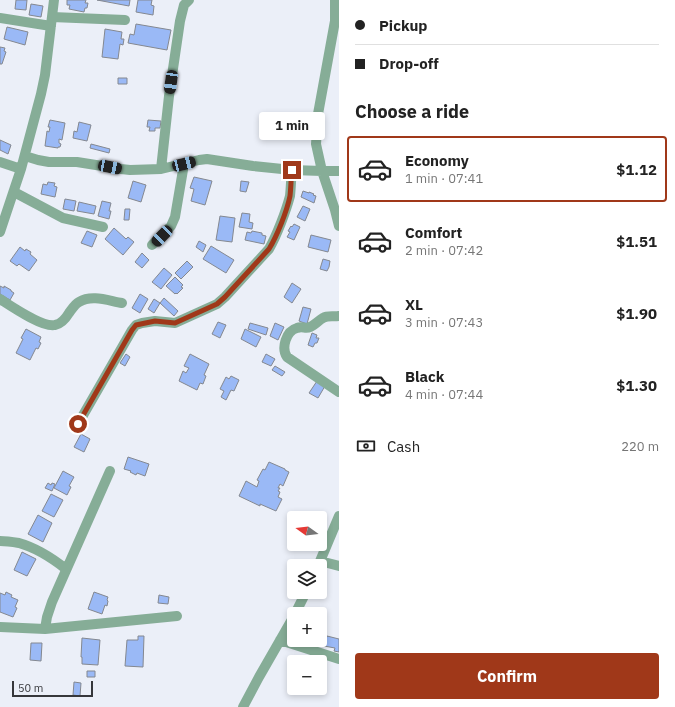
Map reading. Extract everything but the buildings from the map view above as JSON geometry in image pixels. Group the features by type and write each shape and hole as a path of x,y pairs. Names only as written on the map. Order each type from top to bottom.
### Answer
{"street":[{"path":"0,232 21,169 43,81 54,0"},
{"path":"161,169 169,96 180,21 184,5 189,0"},
{"path":"335,0 334,21 318,114 316,144 322,171 339,226"},
{"path":"0,18 52,22 125,20"},
{"path":"24,156 49,162 77,162 120,169 161,169 207,159 292,170 339,171"},
{"path":"0,162 21,169"},
{"path":"152,246 171,226 175,217 184,164"},
{"path":"78,424 136,325 155,321 175,323 217,304 269,249 274,241 288,204 292,170"},
{"path":"14,192 63,218 103,227"},
{"path":"0,299 36,320 50,325 56,325 62,322 78,302 90,298 122,303"},
{"path":"339,316 324,317 310,327 300,327 291,331 285,342 284,353 287,357 339,392"},
{"path":"45,629 52,602 110,471"},
{"path":"321,559 339,516"},
{"path":"0,540 19,543 38,550 66,569"},
{"path":"327,564 339,566"},
{"path":"0,627 45,629 177,616"},
{"path":"243,707 287,628"},
{"path":"280,640 339,659"}],"route":[{"path":"78,424 136,325 155,321 175,323 217,304 269,249 274,241 288,204 292,170"}]}
